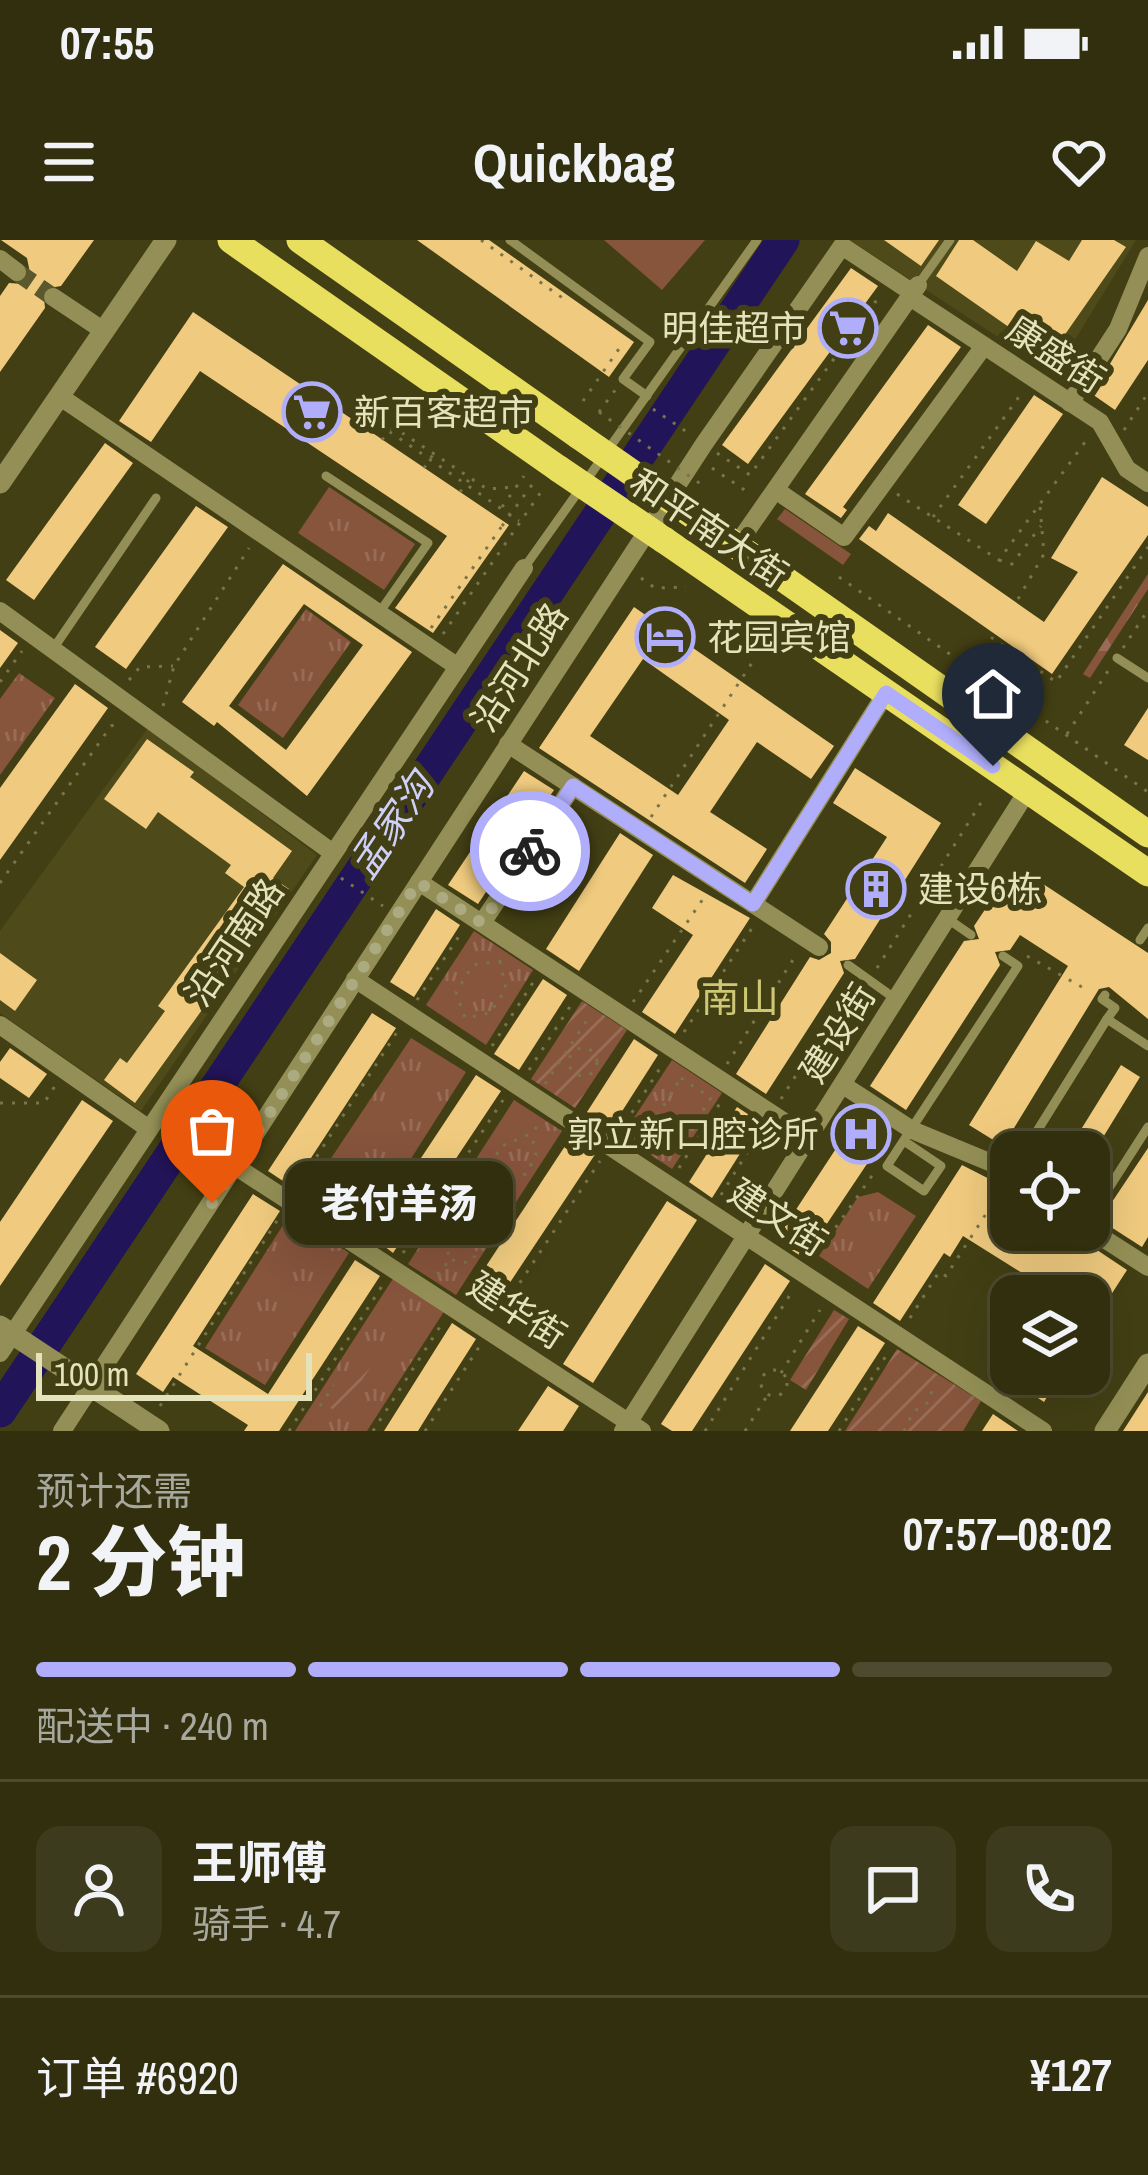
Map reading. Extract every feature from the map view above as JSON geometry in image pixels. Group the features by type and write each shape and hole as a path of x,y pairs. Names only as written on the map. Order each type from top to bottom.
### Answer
{"main road":[{"name":"和平南大街","path":"231,240 546,479 664,540 1148,873"},
{"name":"和平南大街","path":"300,240 1148,834"}],"street":[{"path":"0,483 166,240"},
{"name":"康盛街","path":"842,246 1100,422 1126,469 1148,483"},
{"name":"沿河北路","path":"62,1431 700,450 842,246"},
{"path":"1070,403 1118,329 1148,256"},
{"path":"0,259 17,272"},
{"path":"736,546 914,292"},
{"path":"53,297 104,332"},
{"path":"777,491 844,537 984,346"},
{"path":"59,396 379,614 432,639 458,667"},
{"name":"沿河南路","path":"9,1338 524,568"},
{"path":"0,610 151,720 329,860"},
{"path":"754,913 886,693"},
{"path":"508,744 641,831 754,913 813,943"},
{"path":"477,920 573,786"},
{"name":"建设街","path":"631,1428 1028,790"},
{"path":"418,882 809,1138"},
{"name":"建文街","path":"356,980 1043,1431"},
{"path":"0,1025 149,1129"},
{"path":"843,1085 908,1135 990,1164"},
{"name":"建华街","path":"238,1162 631,1428"},
{"path":"1110,1243 1148,1267"},
{"path":"9,1338 159,1431"},
{"path":"1105,1431 1148,1364"}],"lane":[{"path":"510,240 673,359"},
{"path":"524,568 757,240"},
{"path":"914,292 950,240"},
{"path":"645,399 623,380 650,342"},
{"path":"326,476 428,543 379,614"},
{"path":"53,649 156,498"},
{"path":"1117,658 1148,678"},
{"path":"948,920 971,935"},
{"path":"1140,940 1148,928"},
{"path":"908,1135 941,1166 924,1191 887,1166 1018,966 1003,956"},
{"path":"848,965 897,1000"},
{"path":"1037,1131 1114,1008 1103,997"},
{"path":"1107,1019 1148,1046"},
{"path":"1110,1186 1148,1127"}],"path":[{"path":"481,240 571,303"},
{"path":"700,450 750,475 875,302 914,292"},
{"path":"583,400 624,341"},
{"path":"933,517 1032,378"},
{"path":"623,380 599,412 702,485"},
{"path":"1129,422 1148,393"},
{"path":"645,399 731,481"},
{"path":"370,418 520,522"},
{"path":"999,560 1100,422"},
{"path":"382,440 392,426 487,489 516,488"},
{"path":"424,468 434,453"},
{"path":"501,508 526,474"},
{"path":"460,492 470,478"},
{"path":"432,639 502,526 523,497 546,479"},
{"path":"432,639 520,522 546,479"},
{"path":"896,493 1012,564 1042,524"},
{"path":"1018,599 1044,554 1040,503"},
{"path":"0,883 112,726 151,720 174,666 247,558 252,527"},
{"path":"976,647 983,652 992,638 1056,682 1148,547"},
{"path":"839,577 1148,792"},
{"path":"655,588 686,587"},
{"path":"0,682 34,635"},
{"path":"641,831 765,643"},
{"path":"116,695 140,667 174,666"},
{"path":"1066,735 1091,698"},
{"path":"710,1212 984,798"},
{"path":"329,860 397,915"},
{"path":"624,1016 706,893"},
{"path":"497,1318 673,1048 754,913"},
{"path":"408,1014 477,920"},
{"path":"668,1185 725,1082 813,943"},
{"path":"1018,966 1030,953 1103,997"},
{"path":"457,1031 465,1018 490,1013 506,989 500,962 473,965 456,992 465,1018"},
{"path":"482,1062 540,972"},
{"path":"449,1259 469,1263 481,1249 475,1221 500,1182 526,1174 536,1155 532,1133 543,1103 600,1000"},
{"path":"531,1066 572,1004"},
{"path":"300,1181 396,1034"},
{"path":"590,1050 594,1069 587,1075 575,1073 569,1052 590,1050"},
{"path":"0,1103 44,1103 65,1071"},
{"path":"681,1078 711,1098 673,1157 643,1138 681,1078"},
{"path":"402,1255 514,1083"},
{"path":"165,1105 238,1162"},
{"path":"500,1182 493,1163 500,1147 532,1133"},
{"path":"705,1431 867,1176 887,1166"},
{"path":"839,1431 990,1207"},
{"path":"165,1398 278,1219"},
{"path":"428,1291 449,1259 445,1233 457,1221 475,1221"},
{"path":"289,1431 386,1280"},
{"path":"768,1395 763,1377 781,1372 822,1306 841,1298"},
{"path":"373,1431 453,1307"},
{"path":"425,1431 483,1340"},
{"path":"904,1431 913,1412 929,1402 941,1364"},
{"path":"745,1431 768,1395 786,1388 781,1372"},
{"path":"320,1406 334,1384"},
{"path":"316,1389 327,1395"}],"shaded area":[{"path":"850,240 1136,240 1054,374"},
{"path":"148,728 317,855 141,1111 0,1013 0,931"}],"green space":[{"path":"604,240 705,240 662,290"},
{"path":"329,487 415,544 384,590 298,533"},
{"path":"785,509 851,554 843,565 777,519"},
{"path":"1148,574 1148,589 1090,678 1083,674"},
{"path":"306,609 351,642 283,738 238,705"},
{"path":"19,673 55,698 0,775 0,699"},
{"path":"474,931 533,970 486,1045 426,1005"},
{"path":"582,1001 627,1030 575,1108 531,1079"},
{"path":"411,1038 466,1072 367,1228 310,1190"},
{"path":"672,1060 722,1093 672,1169 622,1136"},
{"path":"514,1100 562,1131 456,1295 408,1264"},
{"path":"878,1192 916,1216 868,1289 819,1256 858,1197"},
{"path":"290,1214 349,1253 265,1385 205,1348"},
{"path":"394,1277 445,1310 367,1431 295,1431"},
{"path":"834,1310 849,1319 806,1390 790,1380"},
{"path":"368,1347 379,1354 340,1414 329,1407"},
{"path":"897,1349 981,1401 963,1431 845,1431"}],"building":[{"path":"1,240 94,240 61,286 43,289 45,308 0,372 0,296 9,283 23,284 30,273 27,258"},
{"path":"417,240 489,240 634,342 609,377"},
{"path":"884,240 939,240 921,266"},
{"path":"959,240 973,240 1017,271 1036,241 1069,261 1082,240 1114,240 1126,247 1050,356 936,276"},
{"path":"851,268 878,286 748,464 722,445"},
{"path":"1148,300 1148,360 1115,410 1092,394"},
{"path":"193,312 509,525 433,633 395,608 447,536 200,371 151,442 119,421"},
{"path":"928,325 961,347 843,507 847,510 841,518 805,494"},
{"path":"1034,395 1063,414 986,524 958,505"},
{"path":"105,443 133,463 34,600 6,580"},
{"path":"1102,477 1148,507 1148,535 1052,674 859,539 869,526 876,531 888,513 1044,622 1078,572 1051,558"},
{"path":"196,506 228,527 126,669 95,647"},
{"path":"283,564 412,652 307,796 217,722 214,726 182,702","holes":["304,604 363,645 286,750 229,706"]},
{"path":"634,607 834,746 811,779 757,742 710,812 767,849 745,883 539,748","holes":["643,659 729,720 678,795 590,736"]},
{"path":"0,630 18,643 0,668"},
{"path":"75,684 108,708 0,860 0,788"},
{"path":"1148,708 1148,760 1124,745"},
{"path":"147,739 194,772 190,777 292,851 273,878 289,889 135,1103 104,1080 120,1058 127,1063 165,1011 158,1006 244,887 225,873 231,865 158,812 146,829 104,799"},
{"name":"建设6栋","path":"855,768 941,823 855,959 840,961 844,973 766,1094 736,1074 810,957 819,960 831,953 831,942 824,934 887,837 833,803"},
{"path":"524,771 554,790 478,904 448,885"},
{"path":"620,833 653,855 579,971 546,949"},
{"path":"673,875 750,918 675,1034 642,1012 693,935 652,908"},
{"path":"1031,876 1148,953 1148,1019 1109,987 1099,989 1012,1131 990,1131 990,1138 969,1125 1068,966 1020,935 1010,950 995,952 1000,965 906,1110 870,1086 964,941 979,939 974,926 998,890"},
{"path":"436,909 460,925 414,997 390,982"},
{"path":"0,953 37,980 15,1011 0,1000"},
{"path":"543,979 567,995 519,1070 494,1054"},
{"path":"372,1013 396,1028 292,1187 268,1171"},
{"path":"634,1039 658,1055 612,1127 587,1112"},
{"path":"10,1048 47,1074 29,1098 0,1078 0,1062"},
{"path":"1121,1065 1140,1077 1107,1131 1080,1131"},
{"path":"476,1075 501,1091 393,1253 370,1235"},
{"path":"82,1100 113,1121 0,1286 0,1222"},
{"path":"737,1107 760,1122 712,1198 689,1182"},
{"path":"860,1112 889,1131 804,1258 776,1240"},
{"path":"571,1137 596,1153 491,1311 467,1295"},
{"path":"1148,1148 1148,1237 1142,1247 1110,1226 1110,1205"},
{"path":"962,1165 990,1179 990,1251 1098,1251 1127,1270 1110,1296 1110,1275 1025,1275 963,1236 950,1257 944,1253 900,1321 873,1303"},
{"path":"253,1194 280,1211 193,1346 268,1394 355,1260 380,1276 279,1431 244,1431 248,1425 173,1377 163,1392 136,1374"},
{"path":"667,1201 697,1220 593,1383 563,1364"},
{"path":"765,1264 790,1281 692,1431 672,1431 661,1424"},
{"path":"452,1323 476,1339 418,1431 384,1431"},
{"path":"858,1326 885,1343 828,1431 790,1431"},
{"path":"548,1386 579,1406 563,1431 518,1431"},
{"path":"1148,1392 1148,1431 1123,1431"},
{"path":"993,1414 1018,1431 982,1431"}],"waterway":[{"name":"孟家沟","path":"0,1411 783,240"}],"tunnel":[{"path":"17,272 53,297"}],"way so far":[{"path":"212,1203 418,882 482,923 530,851"}],"place":[{"name":"明佳超市","path":"848,328"},
{"name":"新百客超市","path":"312,412"},
{"name":"花园宾馆","path":"665,637"},
{"name":"建设6栋","path":"876,889"},
{"name":"郭立新口腔诊所","path":"861,1134"},
{"name":"老付羊汤","path":"212,1203"}],"district":[{"name":"南山","path":"740,998"}],"route":[{"path":"530,851 573,786 753,904 886,693 993,766"}]}
